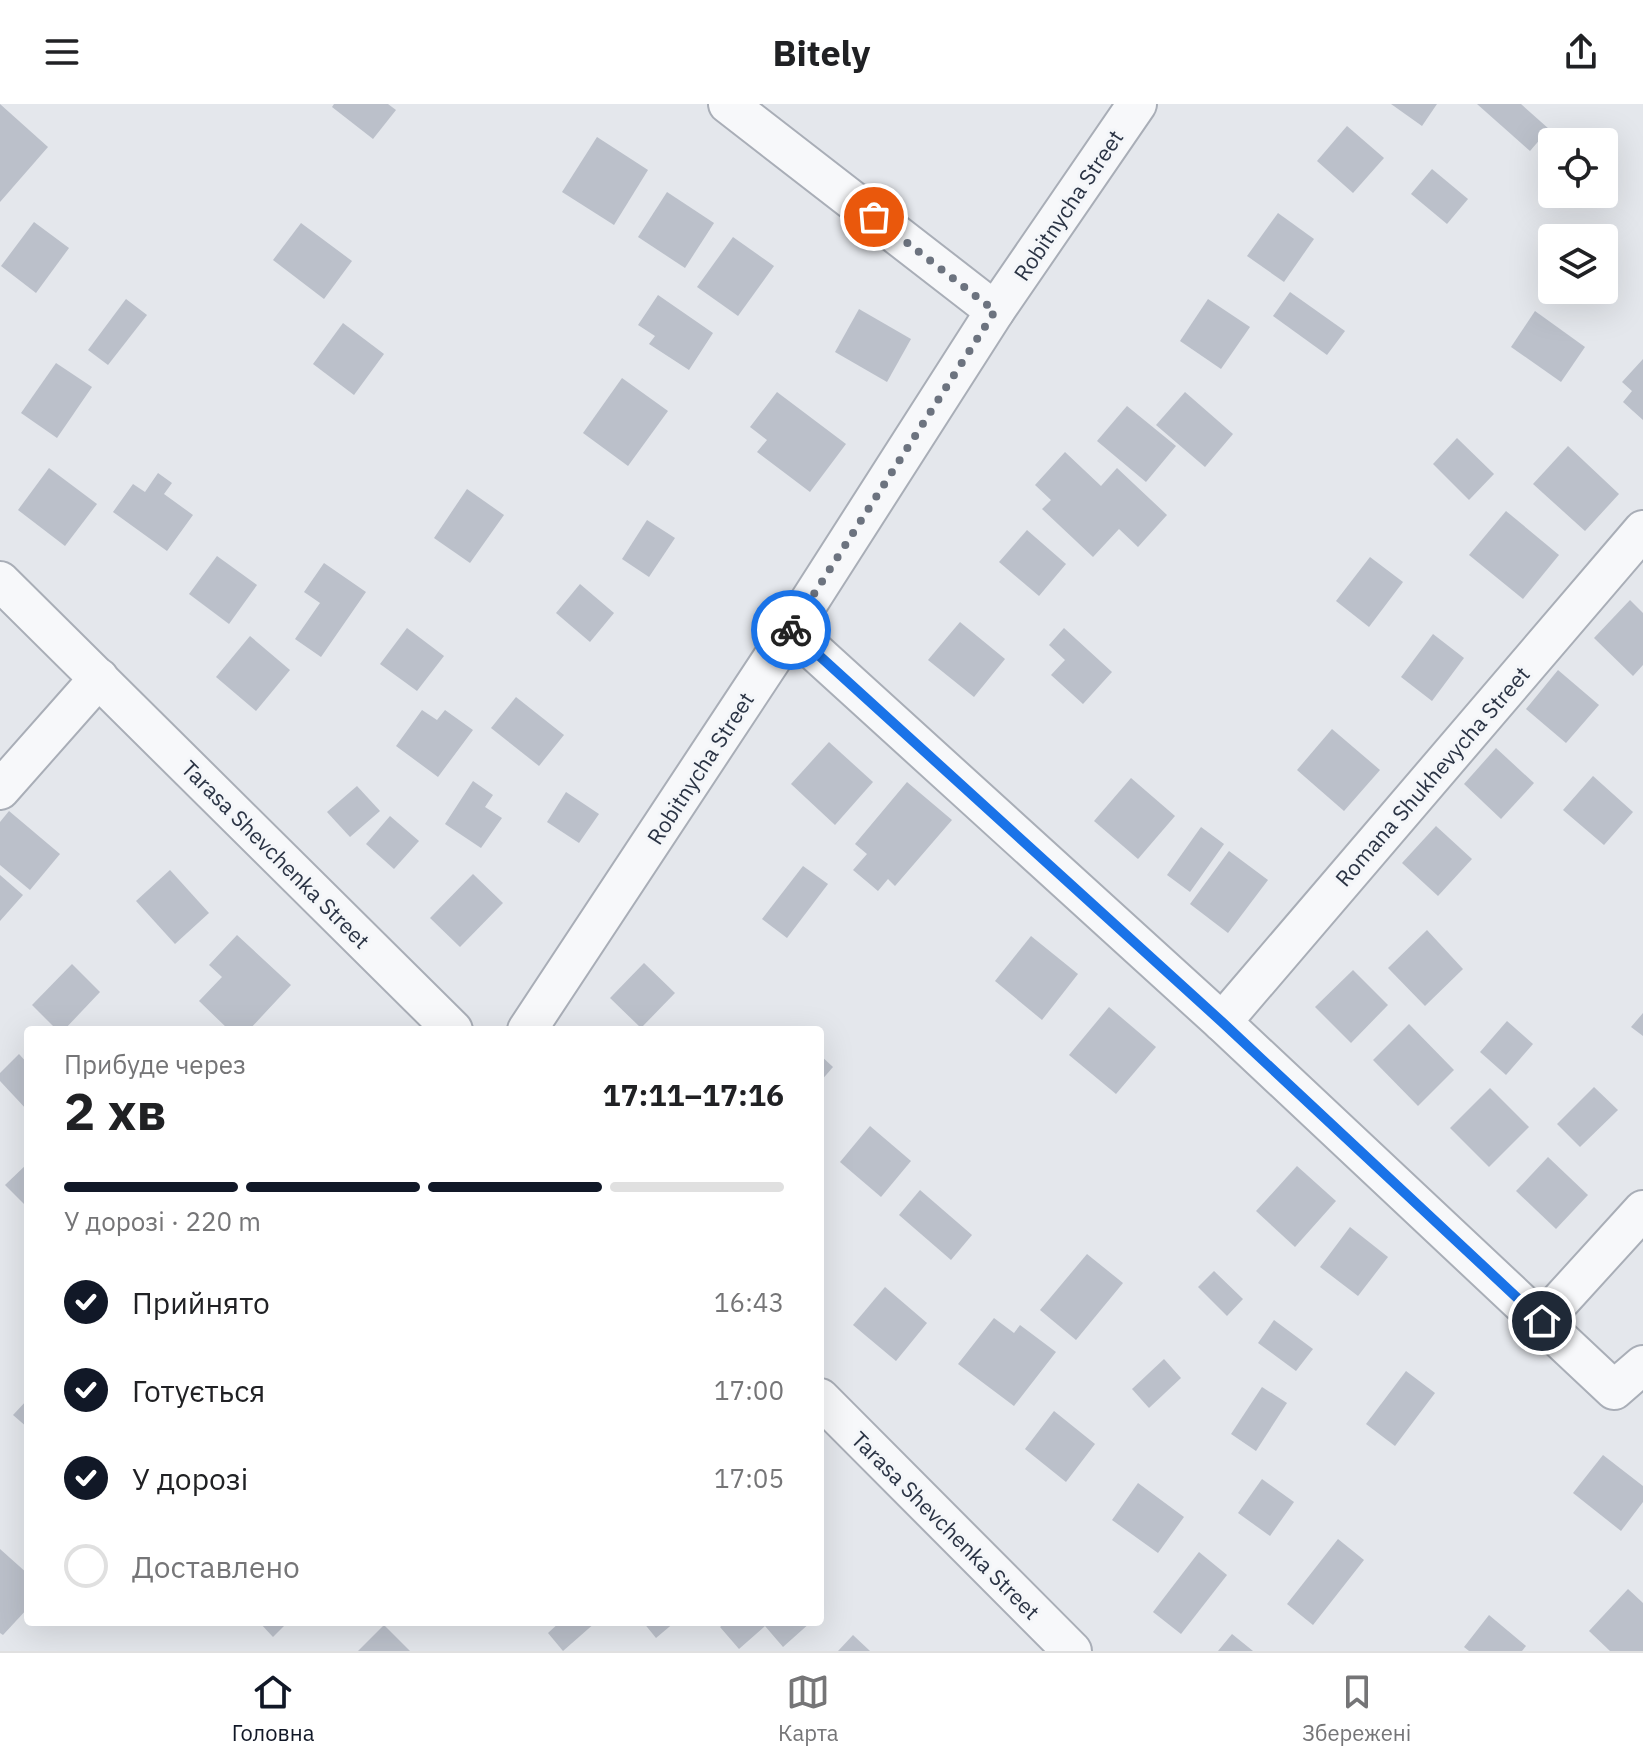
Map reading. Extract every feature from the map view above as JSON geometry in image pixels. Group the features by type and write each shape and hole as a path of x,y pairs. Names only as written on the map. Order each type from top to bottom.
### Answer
{"street":[{"path":"728,104 995,311"},
{"name":"Robitnycha Street","path":"530,1026 791,630 995,311 1137,104"},
{"name":"Romana Shukhevycha Street","path":"1222,1022 1643,530"},
{"name":"Tarasa Shevchenka Street","path":"0,581 449,1026"},
{"path":"791,630 1222,1022 1614,1390 1643,1365"},
{"path":"0,790 99,678"},
{"path":"1542,1321 1643,1210"},
{"name":"Tarasa Shevchenka Street","path":"824,1402 1072,1651"}],"building":[{"path":"0,104 48,147 0,202"},
{"path":"334,104 388,104 396,110 373,139 332,107"},
{"path":"1391,104 1437,104 1422,126"},
{"path":"1477,104 1521,104 1548,128 1538,128 1538,142 1530,151"},
{"path":"1347,126 1384,158 1353,193 1317,161"},
{"path":"597,137 648,170 614,225 562,192"},
{"path":"1432,169 1468,199 1447,224 1411,194"},
{"path":"667,192 714,223 685,268 638,237"},
{"path":"1278,213 1314,239 1284,282 1247,256"},
{"path":"34,222 69,248 36,293 1,266"},
{"path":"301,223 352,261 324,299 273,260"},
{"path":"733,237 774,266 738,316 697,287"},
{"path":"1290,292 1345,331 1327,355 1273,316"},
{"path":"658,295 713,333 689,370 649,344 655,336 638,325"},
{"path":"126,299 147,315 108,365 88,350"},
{"path":"1208,299 1250,327 1221,369 1180,341"},
{"path":"859,309 911,339 887,382 835,352"},
{"path":"1535,311 1585,347 1561,382 1511,347"},
{"path":"343,323 384,354 354,395 313,364"},
{"path":"1643,359 1643,420 1623,402 1632,391 1622,382"},
{"path":"56,363 92,387 57,438 21,413"},
{"path":"622,378 668,411 628,466 583,433"},
{"path":"777,392 846,444 810,492 757,452 767,440 750,427"},
{"path":"1185,392 1233,434 1205,467 1156,425"},
{"path":"1127,406 1176,446 1146,482 1097,441"},
{"path":"1457,438 1494,474 1469,500 1433,464"},
{"path":"1568,446 1619,494 1585,531 1533,484"},
{"path":"1065,452 1101,486 1117,468 1167,515 1138,547 1119,529 1093,557 1042,509 1051,500 1035,485"},
{"path":"49,468 97,504 65,546 18,510"},
{"path":"158,473 172,483 164,494 193,515 167,551 113,512 133,484 145,492"},
{"path":"467,489 504,515 470,563 434,538"},
{"path":"1506,511 1559,555 1523,599 1469,555"},
{"path":"647,520 675,538 649,577 622,559"},
{"path":"1027,530 1066,564 1039,596 999,562"},
{"path":"217,556 257,585 229,624 189,594"},
{"path":"1370,557 1403,582 1369,627 1336,601"},
{"path":"324,563 366,592 321,657 295,639 320,603 304,592"},
{"path":"580,584 614,613 590,642 556,613"},
{"path":"1630,600 1643,613 1643,665 1633,676 1594,638"},
{"path":"960,622 1005,659 974,697 928,660"},
{"path":"407,628 444,656 417,691 380,664"},
{"path":"1064,628 1112,672 1083,704 1051,675 1065,660 1049,645"},
{"path":"1433,634 1464,658 1432,701 1401,677"},
{"path":"250,636 290,670 256,711 216,677"},
{"path":"1558,670 1599,705 1566,743 1526,709"},
{"path":"516,697 564,735 539,766 491,728"},
{"path":"422,710 437,720 445,710 473,730 438,777 396,746"},
{"path":"1332,729 1380,770 1344,811 1297,770"},
{"path":"829,742 873,782 835,825 791,784"},
{"path":"1496,748 1534,783 1501,819 1464,784"},
{"path":"1593,776 1633,812 1604,845 1563,810"},
{"path":"1131,778 1175,816 1138,859 1094,821"},
{"path":"473,781 493,795 485,807 502,818 481,848 445,824"},
{"path":"907,782 952,820 895,886 888,879 878,891 853,870 867,854 855,844"},
{"path":"357,786 380,811 350,837 327,812"},
{"path":"566,792 599,814 579,843 547,822"},
{"path":"9,811 60,854 30,890 0,865 0,822"},
{"path":"390,816 419,841 394,869 366,844"},
{"path":"1436,826 1472,859 1438,896 1402,863"},
{"path":"1201,827 1224,844 1190,892 1167,875"},
{"path":"1229,851 1268,880 1228,933 1190,904"},
{"path":"803,866 828,884 787,938 762,919"},
{"path":"170,870 209,913 175,944 136,901"},
{"path":"473,874 503,903 460,947 430,918"},
{"path":"0,875 23,895 0,921"},
{"path":"1427,930 1463,969 1425,1006 1388,968"},
{"path":"237,935 291,985 253,1026 225,1026 199,1001 222,977 209,965"},
{"path":"1031,936 1078,974 1042,1020 995,981"},
{"path":"644,963 675,993 643,1026 639,1026 610,998"},
{"path":"72,964 100,992 68,1026 53,1026 32,1005"},
{"path":"1353,970 1388,1005 1351,1043 1315,1007"},
{"path":"1109,1007 1156,1047 1116,1094 1069,1055"},
{"path":"1643,1013 1643,1036 1631,1027"},
{"path":"1507,1021 1533,1044 1506,1075 1480,1052"},
{"path":"1409,1024 1454,1070 1418,1106 1373,1060"},
{"path":"19,1054 24,1060 24,1107 0,1081 0,1073"},
{"path":"824,1059 833,1067 824,1077"},
{"path":"1594,1087 1618,1110 1580,1147 1557,1124"},
{"path":"1490,1088 1529,1127 1489,1167 1450,1128"},
{"path":"870,1126 911,1161 881,1197 840,1162"},
{"path":"1548,1157 1588,1195 1556,1229 1516,1191"},
{"path":"1297,1166 1336,1201 1295,1247 1256,1211"},
{"path":"24,1167 24,1204 5,1185"},
{"path":"920,1190 972,1235 951,1260 899,1215"},
{"path":"1350,1227 1388,1257 1358,1296 1320,1267"},
{"path":"1087,1254 1123,1283 1076,1340 1040,1310"},
{"path":"1214,1271 1243,1299 1227,1316 1198,1287"},
{"path":"885,1287 927,1323 896,1361 853,1325"},
{"path":"994,1318 1014,1333 1020,1325 1056,1352 1014,1406 958,1364"},
{"path":"1274,1320 1313,1349 1296,1371 1258,1343"},
{"path":"1164,1359 1181,1378 1149,1408 1132,1389"},
{"path":"1406,1371 1435,1393 1395,1446 1366,1424"},
{"path":"1262,1387 1287,1403 1256,1451 1231,1434"},
{"path":"24,1403 24,1425 13,1415"},
{"path":"1054,1411 1095,1444 1066,1482 1025,1449"},
{"path":"1603,1455 1643,1486 1643,1502 1621,1531 1573,1493"},
{"path":"1262,1479 1294,1502 1270,1536 1238,1513"},
{"path":"1138,1483 1184,1517 1158,1553 1112,1520"},
{"path":"1338,1539 1364,1560 1313,1625 1287,1604"},
{"path":"0,1549 24,1570 24,1612 3,1635 0,1633"},
{"path":"1199,1552 1227,1575 1181,1634 1153,1612"},
{"path":"1628,1589 1643,1603 1643,1651 1610,1651 1589,1631"},
{"path":"1489,1615 1526,1646 1522,1651 1469,1651 1464,1647"},
{"path":"263,1626 284,1626 273,1637"},
{"path":"385,1626 410,1651 358,1651"},
{"path":"556,1626 591,1626 563,1651 548,1633"},
{"path":"646,1626 670,1626 656,1638"},
{"path":"721,1626 765,1626 739,1649"},
{"path":"765,1626 807,1626 783,1647"},
{"path":"1232,1634 1253,1651 1218,1651"},
{"path":"853,1635 870,1651 838,1651"}],"way so far":[{"path":"791,630 995,311 874,217"}],"route":[{"path":"791,630 1222,1022 1542,1321"}]}
